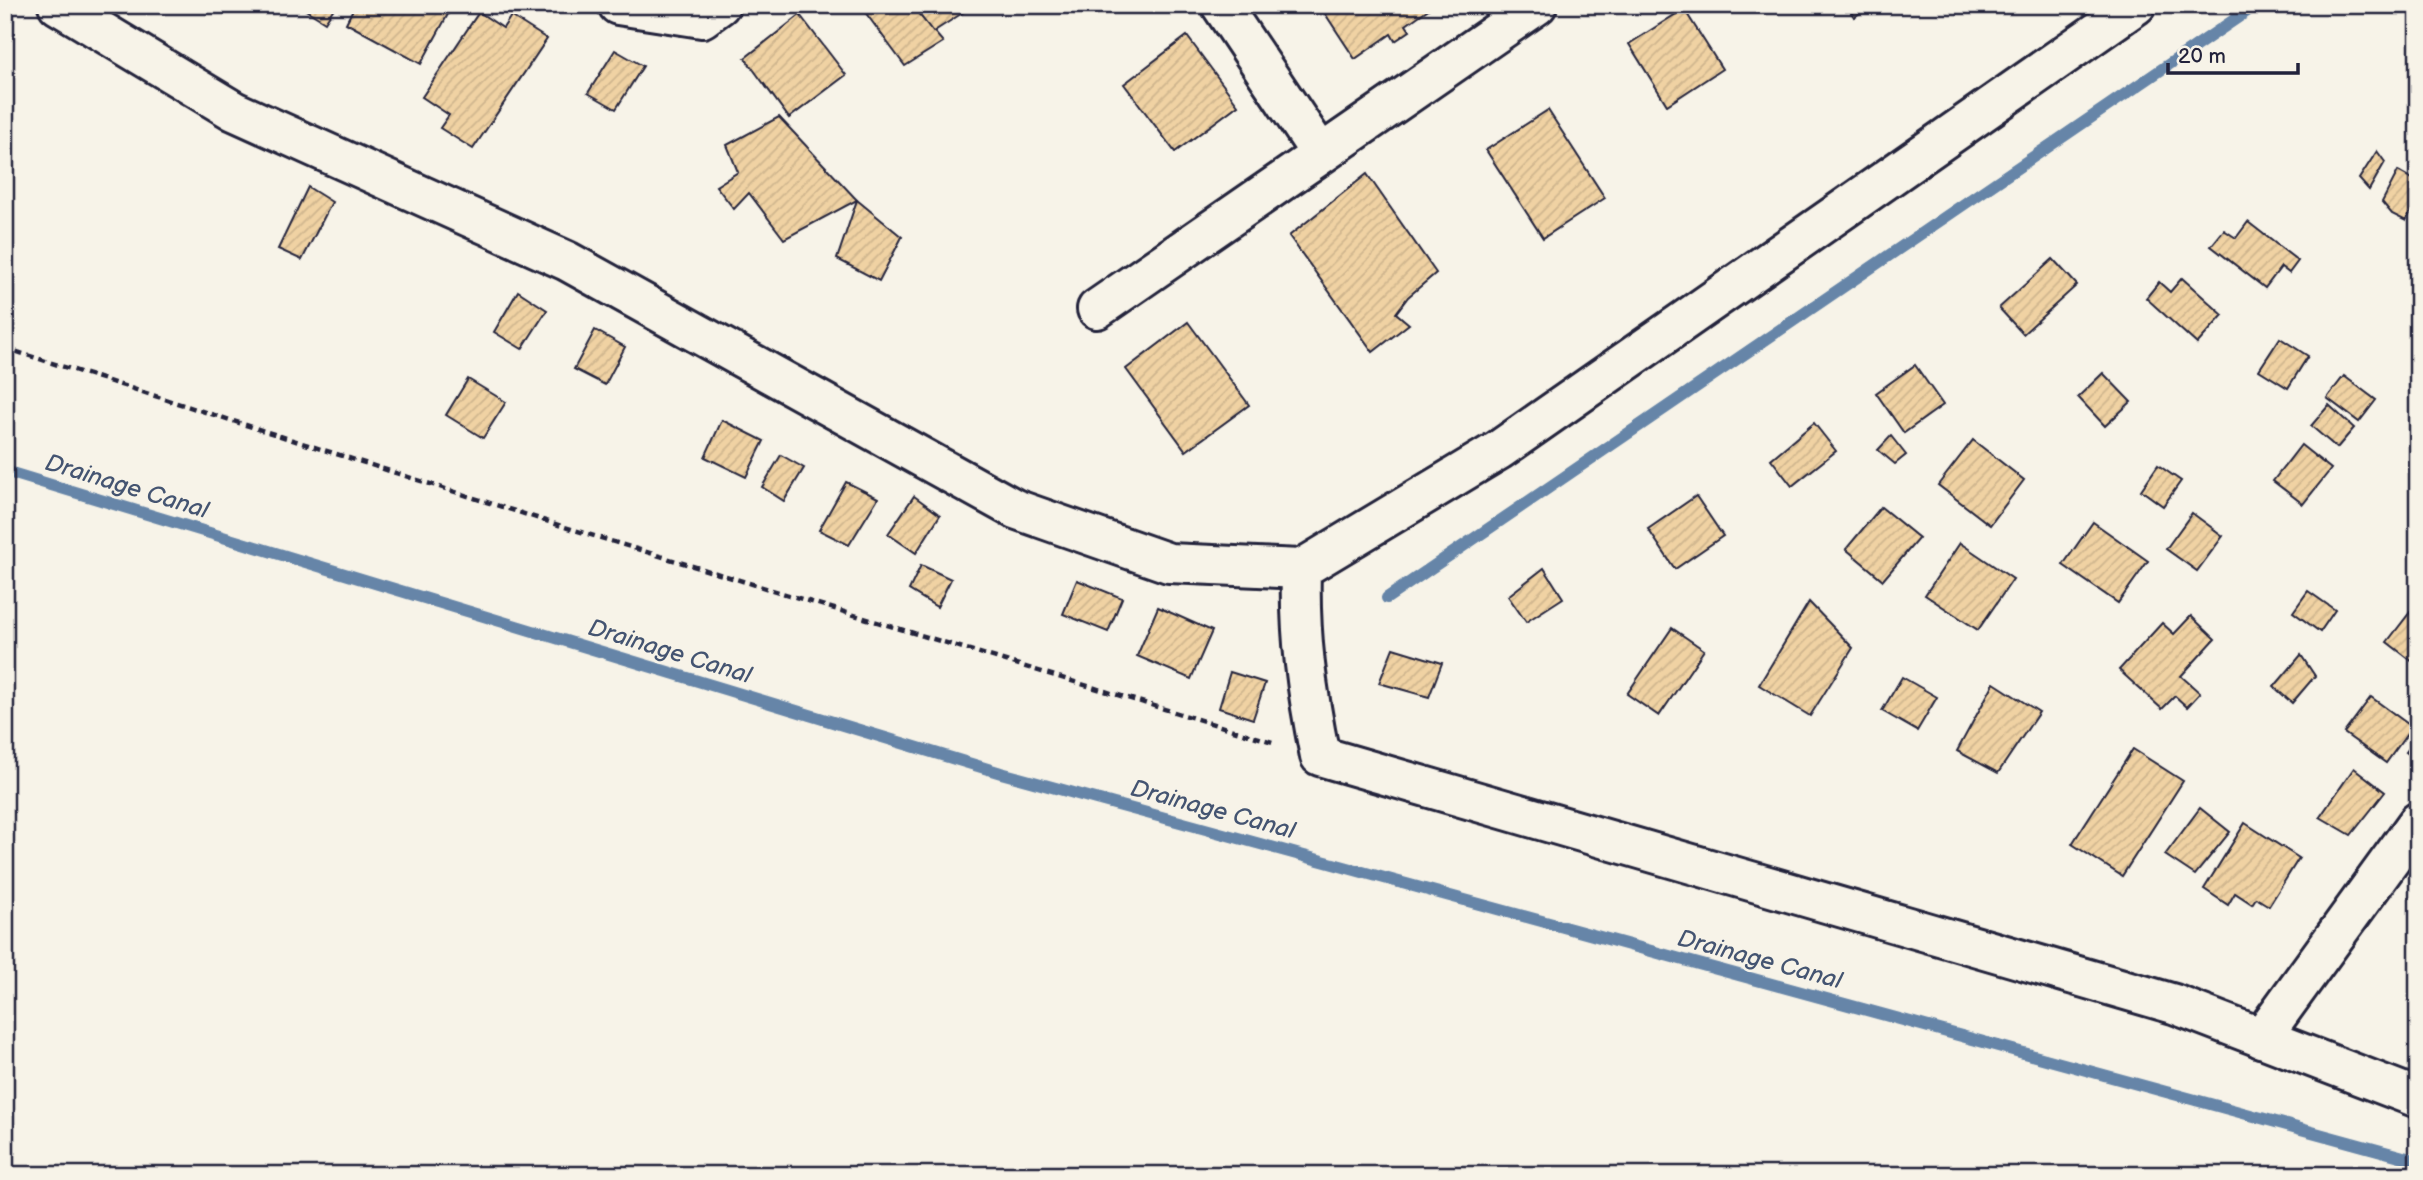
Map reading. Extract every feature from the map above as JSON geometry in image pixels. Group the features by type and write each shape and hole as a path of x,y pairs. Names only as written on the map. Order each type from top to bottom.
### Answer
{"street":[{"path":"58,5 234,111 566,261 1015,509 1169,564 1301,569 1499,450 2136,5"},
{"path":"618,5 702,18 720,5"},
{"path":"1221,5 1320,153"},
{"path":"1097,309 1537,5"},
{"path":"1301,569 1300,624 1309,699 1321,756 2174,1004 2418,1098"},
{"path":"2261,1038 2418,822"}],"path":[{"path":"5,348 585,533 1321,756"}],"building":[{"path":"298,5 336,5 325,22"},
{"path":"355,5 453,5 421,64 346,23"},
{"path":"866,5 911,5 943,42 905,66 862,8"},
{"path":"912,5 964,5 967,10 933,32"},
{"path":"1434,5 1406,25 1410,31 1395,41 1391,34 1355,59 1320,6"},
{"path":"1847,5 1872,5 1854,17"},
{"path":"1684,9 1722,69 1667,105 1629,44"},
{"path":"479,12 503,28 511,16 547,39 473,149 440,128 449,115 422,97"},
{"path":"800,15 846,75 789,118 745,58"},
{"path":"1187,36 1238,105 1175,152 1124,84"},
{"path":"615,50 643,66 616,109 588,93"},
{"path":"1548,110 1605,198 1543,238 1486,150"},
{"path":"779,117 857,200 784,239 749,193 734,209 716,186 738,172 727,145"},
{"path":"2377,151 2385,162 2369,190 2359,179"},
{"path":"2398,171 2418,182 2418,198 2406,221 2392,214 2382,202"},
{"path":"1367,174 1436,273 1408,297 1396,313 1409,324 1373,352 1289,236"},
{"path":"308,187 332,202 302,260 278,249"},
{"path":"857,200 902,237 879,281 837,259"},
{"path":"2248,222 2298,261 2289,273 2281,267 2265,288 2211,246 2224,230 2236,238"},
{"path":"2053,259 2077,285 2023,334 1999,308"},
{"path":"2182,278 2223,315 2197,344 2146,298 2159,282 2170,292"},
{"path":"518,291 547,310 522,349 494,332"},
{"path":"1188,322 1249,405 1186,451 1126,369"},
{"path":"595,330 625,347 605,385 574,369"},
{"path":"2280,338 2308,356 2288,388 2259,370"},
{"path":"1915,365 1943,405 1904,433 1876,393"},
{"path":"2103,373 2131,402 2105,426 2078,397"},
{"path":"2344,376 2376,400 2359,422 2327,398"},
{"path":"468,379 506,402 483,438 446,415"},
{"path":"2329,405 2354,428 2337,448 2311,426"},
{"path":"722,420 764,441 746,477 705,457"},
{"path":"1814,423 1836,451 1792,486 1771,459"},
{"path":"1891,436 1906,455 1895,464 1878,450"},
{"path":"1973,440 2024,480 1990,525 1938,485"},
{"path":"2301,445 2331,469 2303,504 2273,481"},
{"path":"781,455 804,468 784,501 762,487"},
{"path":"2158,465 2181,481 2163,506 2141,490"},
{"path":"846,482 878,498 849,545 819,530"},
{"path":"914,496 940,515 916,553 888,534"},
{"path":"1696,496 1723,536 1675,569 1648,529"},
{"path":"1881,507 1919,538 1883,580 1846,549"},
{"path":"2192,513 2223,536 2197,571 2166,549"},
{"path":"2093,522 2148,561 2118,603 2063,565"},
{"path":"1960,543 2013,579 1978,630 1925,595"},
{"path":"921,565 951,579 937,607 909,590"},
{"path":"1544,568 1563,598 1526,622 1508,596"},
{"path":"1077,580 1122,598 1108,632 1063,614"},
{"path":"2308,591 2335,610 2320,632 2293,612"},
{"path":"1809,602 1853,648 1810,716 1759,685"},
{"path":"1158,607 1212,631 1191,679 1137,656"},
{"path":"2414,607 2418,610 2418,666 2387,642"},
{"path":"2191,616 2215,639 2181,676 2200,693 2187,707 2175,696 2162,709 2119,670 2162,623 2174,634"},
{"path":"1672,628 1704,650 1659,716 1627,694"},
{"path":"1393,648 1442,663 1429,697 1379,683"},
{"path":"2301,655 2315,676 2292,703 2274,687"},
{"path":"1230,672 1265,683 1253,719 1219,708"},
{"path":"1902,677 1937,697 1917,731 1882,711"},
{"path":"1994,683 2039,712 1998,773 1957,751"},
{"path":"2371,697 2412,727 2386,763 2344,733"},
{"path":"2418,736 2418,761 2406,752"},
{"path":"2133,749 2183,781 2122,876 2072,844"},
{"path":"2354,768 2385,792 2351,835 2320,817"},
{"path":"2200,808 2230,832 2195,875 2165,855"},
{"path":"2245,823 2299,858 2269,906 2256,898 2252,904 2235,893 2228,905 2204,889"}],"waterway":[{"path":"1387,598 2256,5"},
{"name":"Drainage Canal","path":"5,471 1001,773 2418,1161"}]}
